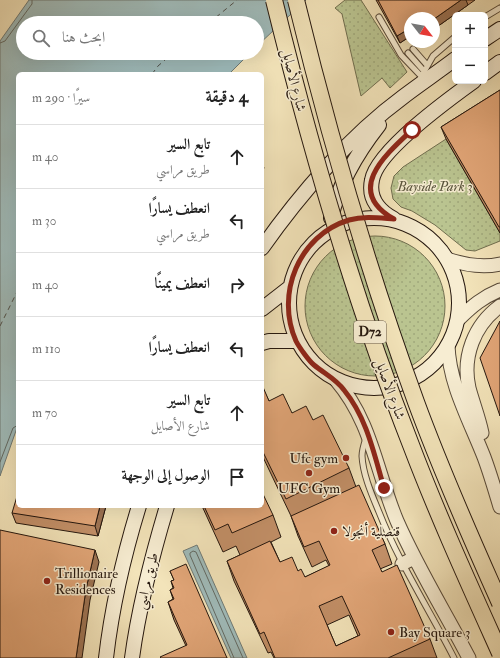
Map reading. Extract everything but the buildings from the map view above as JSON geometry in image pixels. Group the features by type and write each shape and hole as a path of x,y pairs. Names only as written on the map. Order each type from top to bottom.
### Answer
{"main road":[{"name":"شارع الأصايل","path":"274,0 292,75 319,174 338,238 372,339 405,431 435,507 500,653"},
{"name":"شارع الأصايل","path":"296,0 342,176 367,260 416,401 443,470 500,603"},
{"path":"488,37 500,28"},
{"path":"264,245 301,197 333,160 419,82 452,61"},
{"path":"488,71 500,62"},
{"path":"328,230 342,185 352,164 379,126 419,82"},
{"path":"394,219 372,217 349,220 328,230 310,245 296,265 289,288 288,315 296,341 313,364 336,380 356,387 377,388 398,385 418,376 435,362 448,345 459,320 459,293 455,276 448,259 438,245 425,234 384,213 376,204 371,192 372,180 376,169 389,152 415,128 470,84"},
{"path":"264,307 289,288"},
{"path":"264,342 269,341 296,341"},
{"name":"طريق مراسي","path":"105,657 116,595 138,508"},
{"name":"طريق مراسي","path":"132,658 140,609 166,508"}],"street":[{"path":"448,259 463,264 478,266 500,264"},
{"path":"459,320 473,305 487,295 500,290"},
{"path":"485,459 480,422 469,388 467,362 473,338 479,327 500,306"},
{"path":"448,345 448,355 452,376 485,459 500,507"},
{"path":"336,380 352,401 368,434 408,561 469,658"}],"lane":[{"path":"488,15 500,8"},
{"path":"379,17 419,82"},
{"path":"419,82 433,56 452,40"},
{"path":"413,50 427,65"},
{"path":"408,53 424,71"},
{"path":"408,561 454,658"}],"green space":[{"path":"345,0 361,0 407,72 390,88 382,78 361,96 342,14 335,8"},
{"name":"Bayside Park 3","path":"446,139 500,233 500,241 475,251 466,250 435,225 412,211 401,207 393,199 391,188 394,176 403,167"},
{"path":"382,236 408,244 429,262 440,279 444,292 444,320 440,333 433,345 419,360 402,371 389,375 368,376 342,368 321,350 310,333 306,320 305,299 313,273 331,252 348,241 361,237"}],"water":[{"path":"29,0 306,0 264,39 264,16 18,16"},
{"path":"16,18 16,60 243,60 231,72 16,72 16,431 0,476 0,41"},
{"path":"197,545 247,658 231,658 183,551"}],"ferry route":[{"path":"218,16 237,0"},
{"path":"154,72 165,60"},
{"path":"0,326 16,294"}],"place":[{"name":"Ufc gym","path":"346,458"},
{"name":"UFC Gym","path":"309,473"},
{"name":"قنصلية أنجولا","path":"334,531"},
{"name":"Trillionaire Residences","path":"47,581"},
{"name":"Bay Square 3","path":"391,632"}],"route":[{"path":"384,488 368,434 352,401 336,380 313,364 296,341 288,315 289,288 296,265 310,245 328,230 349,220 372,217 394,219 384,213 376,204 371,192 372,180 376,169 382,160 412,130"}]}
